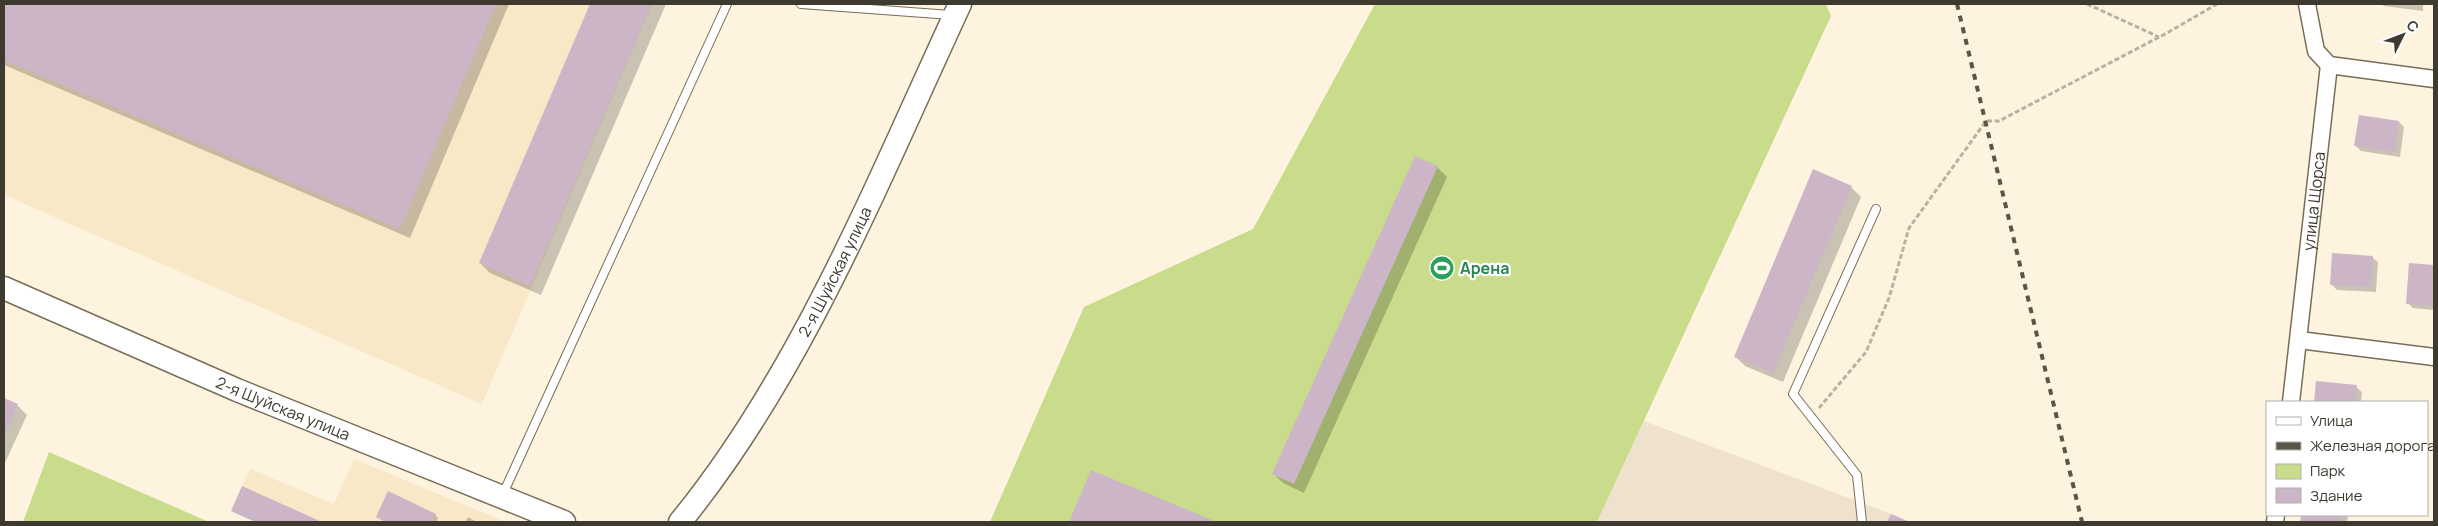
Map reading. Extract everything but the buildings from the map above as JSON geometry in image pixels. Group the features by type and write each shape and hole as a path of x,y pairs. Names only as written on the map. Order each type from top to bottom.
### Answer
{"street":[{"path":"2307,4 2316,51 2329,65 2434,79"},
{"name":"2-я Шуйская улица","path":"680,522 716,477 801,338 842,258 958,9"},
{"name":"улица Щорса","path":"2291,401 2329,65"},
{"name":"2-я Шуйская улица","path":"4,288 237,390 564,522"},
{"path":"2299,340 2434,357"}],"lane":[{"path":"502,498 727,4"},
{"path":"801,4 958,9"},
{"path":"1862,522 1857,475 1794,394 1876,208"}],"path":[{"path":"2087,4 2159,37"},
{"path":"1812,416 1866,352 1889,298 1909,228 1986,121 1998,121 2159,37 2217,4"}],"shaded area":[{"path":"4,4 652,4 482,404 4,195"},
{"path":"1644,421 1891,514 1910,522 1597,522"},
{"path":"354,459 506,522 256,522 231,511 250,469 334,504"}],"green space":[{"name":"Арена","path":"1375,4 1826,4 1831,16 1597,522 990,522 1084,307 1253,229"},
{"path":"49,452 209,522 23,522"}],"railway":[{"path":"1957,4 2082,522"}],"place":[{"name":"Арена","path":"1442,268"}]}
